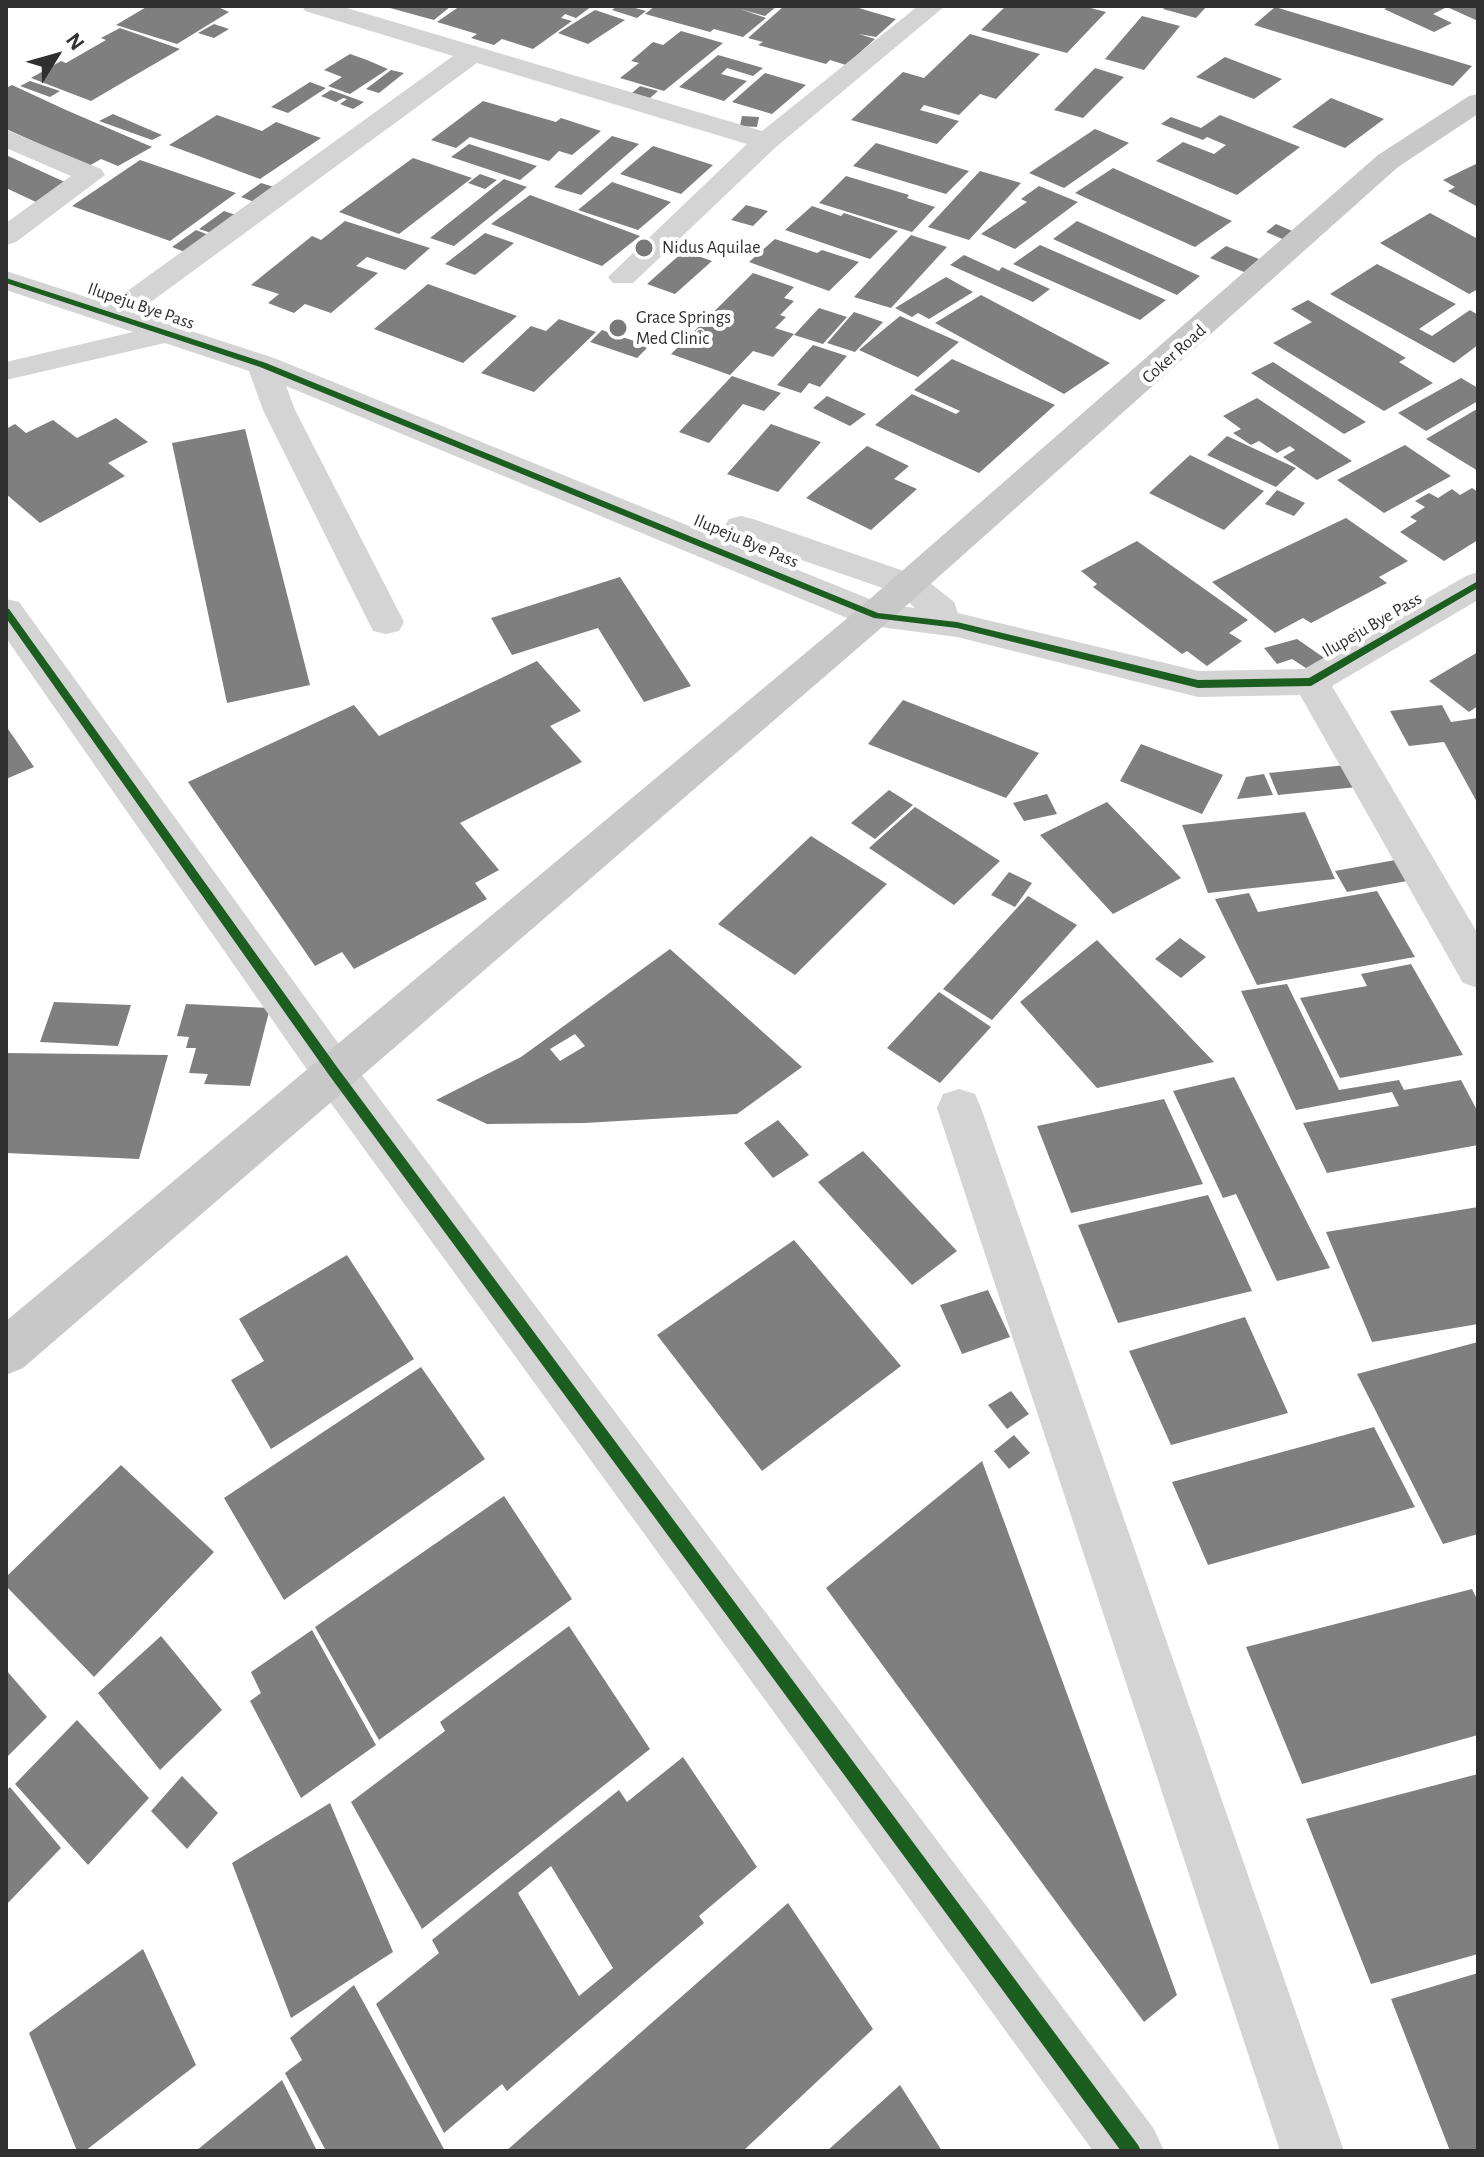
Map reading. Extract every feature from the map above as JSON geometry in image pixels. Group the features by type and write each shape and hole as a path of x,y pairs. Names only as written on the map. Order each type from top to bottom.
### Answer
{"main road":[{"name":"Coker Road","path":"6,1352 333,1071 912,586 1388,161 1473,110"}],"street":[{"path":"314,6 766,141"},
{"path":"623,277 766,141 933,6"},
{"path":"137,298 472,54"},
{"path":"6,138 91,175 6,236"},
{"path":"6,202 38,212"},
{"name":"Ilupeju Bye Pass","path":"6,249 313,358 698,510 912,586 957,625"},
{"name":"Ilupeju Bye Pass","path":"6,280 263,365 877,616 957,625 1198,684 1311,682 1478,584"},
{"path":"6,371 167,334 205,320"},
{"path":"263,365 279,410 386,622"},
{"path":"6,611 333,1071 1132,2151"},
{"path":"1311,682 1478,971"},
{"path":"959,1108 1312,2151"}],"building":[{"path":"148,6 216,6 229,12 177,44 116,25"},
{"path":"451,6 434,20 390,8"},
{"path":"460,6 592,6 576,18 565,14 561,18 572,21 533,49 502,39 494,45 471,38 477,34 437,22"},
{"path":"617,6 646,11 637,18 612,10"},
{"path":"655,6 777,6 765,16 740,9 766,18 743,37 714,29 710,32 645,14"},
{"path":"784,6 852,6 896,19 876,37 859,34 875,39 846,65 830,60 826,64 758,45 763,42 748,38"},
{"path":"1006,6 1083,6 1106,12 1067,53 981,30"},
{"path":"1166,6 1207,6 1196,18 1163,9"},
{"path":"1391,6 1478,6 1478,21 1447,7 1433,14 1452,23 1434,32 1384,9"},
{"path":"1275,7 1472,66 1453,86 1254,25"},
{"path":"595,10 625,20 588,44 558,33"},
{"path":"1142,16 1180,26 1144,70 1105,59"},
{"path":"214,24 229,29 214,38 198,33"},
{"path":"120,28 180,49 91,101 31,78 61,61 66,63 106,40 101,38"},
{"path":"681,31 723,43 664,91 620,78 639,63 631,61 653,42 663,45"},
{"path":"970,34 1040,54 996,99 980,94 959,115 924,105 920,110 959,121 937,144 851,120 903,72 924,78"},
{"path":"350,54 388,69 350,94 328,86 342,77 324,70"},
{"path":"718,55 763,68 753,76 727,68 721,74 747,81 724,101 679,87"},
{"path":"1225,57 1282,79 1254,99 1196,77"},
{"path":"1095,68 1124,77 1083,118 1054,110"},
{"path":"391,70 404,73 379,93 366,89"},
{"path":"765,73 806,85 772,114 732,102"},
{"path":"30,81 60,91 50,97 20,86"},
{"path":"310,82 326,88 288,113 271,107"},
{"path":"12,85 152,147 118,166 101,159 89,166 6,129 6,88"},
{"path":"640,86 658,91 650,98 632,93"},
{"path":"331,90 364,102 353,109 340,104 347,99 336,102 321,96"},
{"path":"1331,98 1384,119 1345,148 1292,127"},
{"path":"483,101 556,122 561,118 601,131 572,155 559,151 549,161 470,137 456,148 431,140"},
{"path":"113,114 162,135 152,140 99,121"},
{"path":"217,115 262,131 276,122 321,138 260,179 169,145"},
{"path":"1220,115 1300,147 1237,195 1156,161 1183,142 1214,154 1226,145 1161,124 1171,117 1201,128"},
{"path":"742,116 759,117 757,127 740,126"},
{"path":"1095,129 1129,143 1064,188 1029,173"},
{"path":"612,136 639,144 581,195 554,187"},
{"path":"876,143 969,171 946,194 853,166"},
{"path":"469,144 537,166 520,180 451,157"},
{"path":"653,146 713,165 681,194 620,174"},
{"path":"6,155 69,184 36,202 6,188"},
{"path":"413,158 472,178 399,234 339,212"},
{"path":"140,160 236,193 170,241 72,206"},
{"path":"1478,163 1478,207 1448,191 1455,187 1443,180"},
{"path":"1113,168 1232,221 1195,247 1075,193"},
{"path":"980,171 1021,183 969,240 928,227"},
{"path":"480,174 497,180 485,189 468,183"},
{"path":"846,176 909,195 907,198 935,207 912,232 819,203"},
{"path":"504,179 527,187 454,246 430,238"},
{"path":"612,182 671,202 638,230 578,210"},
{"path":"261,183 277,188 257,203 241,197"},
{"path":"1039,186 1078,202 1015,249 981,234 1027,202 1021,199"},
{"path":"530,195 640,236 602,266 491,224"},
{"path":"746,205 768,211 753,226 731,220"},
{"path":"812,206 898,231 870,259 785,230"},
{"path":"224,211 242,217 217,235 199,229"},
{"path":"1430,213 1478,239 1478,289 1469,294 1380,243"},
{"path":"345,221 430,248 405,270 367,257 356,266 378,273 331,313 305,304 294,313 268,303 279,294 251,285 312,236 321,240"},
{"path":"1077,221 1200,276 1177,295 1053,239"},
{"path":"1276,224 1297,233 1287,241 1266,232"},
{"path":"196,230 214,237 190,254 172,247"},
{"path":"485,233 514,243 475,275 445,264"},
{"path":"911,235 947,247 891,308 854,297"},
{"path":"775,239 817,253 822,250 859,262 829,291 749,262"},
{"path":"1040,245 1166,300 1140,320 1013,264"},
{"path":"1226,246 1259,259 1244,272 1210,258"},
{"path":"684,251 712,261 675,294 647,284"},
{"path":"964,255 999,271 1002,267 1050,289 1033,302 950,265"},
{"path":"1377,264 1456,304 1419,329 1432,336 1470,310 1478,315 1478,345 1454,363 1330,294"},
{"path":"753,273 794,287 784,298 794,301 780,315 786,317 775,328 794,334 773,357 753,351 730,375 671,354"},
{"path":"946,277 973,292 929,319 918,313 912,317 895,308"},
{"path":"428,284 517,316 463,363 374,329"},
{"path":"981,295 1110,363 1064,394 935,323"},
{"path":"1308,300 1406,358 1399,362 1433,383 1384,411 1273,343 1312,322 1291,309"},
{"path":"819,308 847,317 823,344 794,335"},
{"path":"854,312 883,322 855,352 827,343"},
{"path":"900,316 959,342 918,377 859,350"},
{"path":"559,319 596,332 534,392 481,373 531,326 546,331"},
{"path":"602,330 649,346 637,358 590,342"},
{"path":"813,345 847,356 820,387 809,383 801,393 777,385"},
{"path":"952,359 1055,405 979,473 875,425 912,394 956,414 960,411 914,390"},
{"path":"1273,362 1366,422 1344,434 1251,373"},
{"path":"732,376 781,393 764,411 743,404 709,443 679,432"},
{"path":"1461,378 1478,388 1478,401 1426,431 1398,413"},
{"path":"827,396 866,414 850,426 813,408"},
{"path":"1257,398 1352,461 1317,480 1283,457 1295,450 1290,446 1277,453 1259,441 1251,445 1233,433 1241,429 1223,416"},
{"path":"1478,410 1478,471 1426,439"},
{"path":"116,418 148,442 108,463 125,476 40,523 6,494 6,429 15,424 26,433 53,420 77,438"},
{"path":"771,424 821,442 778,492 727,474"},
{"path":"245,429 310,685 227,703 172,443"},
{"path":"1227,436 1296,468 1276,487 1207,455"},
{"path":"1405,445 1451,476 1384,513 1337,480"},
{"path":"867,446 909,466 894,479 917,489 871,530 806,498"},
{"path":"1190,455 1264,491 1224,530 1149,493"},
{"path":"1472,488 1478,492 1478,540 1444,561 1400,532 1417,521 1410,517 1425,507 1415,501 1429,493 1438,498 1452,489 1460,495"},
{"path":"1277,490 1305,503 1294,516 1265,504"},
{"path":"1346,518 1408,561 1379,577 1387,583 1311,623 1303,618 1275,633 1212,582"},
{"path":"1137,541 1248,620 1229,633 1242,641 1207,666 1187,651 1182,654 1093,587 1097,584 1081,571"},
{"path":"620,577 691,686 644,702 598,628 512,655 491,618"},
{"path":"1297,639 1333,664 1309,670 1292,659 1277,664 1264,648"},
{"path":"1478,652 1478,706 1469,712 1429,681"},
{"path":"537,661 581,711 550,726 582,762 460,823 499,870 475,883 487,899 354,969 342,952 315,966 188,782 354,705 379,736"},
{"path":"903,700 1039,753 1006,798 868,744"},
{"path":"1442,705 1451,722 1478,718 1478,804 1444,742 1409,746 1390,711"},
{"path":"6,726 34,767 6,779"},
{"path":"1141,744 1223,775 1202,814 1120,781"},
{"path":"1346,765 1357,787 1278,795 1269,773"},
{"path":"1264,774 1273,795 1237,799 1246,777"},
{"path":"889,790 913,805 875,839 851,823"},
{"path":"1047,794 1057,814 1024,821 1013,803"},
{"path":"1107,802 1181,878 1113,914 1040,835"},
{"path":"915,807 1000,861 954,905 869,848"},
{"path":"1305,812 1335,879 1208,893 1182,825"},
{"path":"811,836 887,884 795,975 718,924"},
{"path":"1406,858 1418,879 1347,892 1335,871"},
{"path":"1009,872 1032,883 1015,907 991,895"},
{"path":"1377,891 1415,957 1257,985 1215,899 1249,893 1258,912"},
{"path":"1028,896 1077,925 992,1020 943,989"},
{"path":"1180,938 1206,957 1181,978 1155,959"},
{"path":"1097,940 1214,1062 1097,1088 1020,1002"},
{"path":"670,949 802,1067 737,1114 585,1123 487,1124 436,1100 521,1057","holes":["575,1034 585,1046 560,1061 550,1049"]},
{"path":"1411,964 1463,1055 1340,1078 1300,998 1367,986 1361,974"},
{"path":"1287,984 1339,1090 1399,1080 1404,1090 1461,1080 1478,1112 1478,1145 1327,1173 1303,1123 1399,1106 1392,1092 1296,1110 1241,991"},
{"path":"939,992 991,1027 940,1083 887,1048"},
{"path":"54,1002 131,1005 118,1046 40,1042"},
{"path":"186,1004 270,1008 250,1086 204,1084 208,1074 189,1073 196,1048 186,1048 189,1037 177,1036"},
{"path":"6,1053 168,1055 139,1159 6,1153"},
{"path":"1234,1077 1330,1268 1277,1281 1236,1194 1223,1198 1173,1091"},
{"path":"1164,1099 1203,1184 1071,1213 1037,1126"},
{"path":"778,1120 809,1155 773,1178 744,1143"},
{"path":"863,1151 957,1251 912,1285 818,1182"},
{"path":"1208,1195 1252,1291 1118,1323 1078,1225"},
{"path":"1478,1207 1478,1324 1372,1342 1326,1232"},
{"path":"794,1240 901,1366 762,1471 657,1335"},
{"path":"347,1255 414,1359 271,1449 231,1380 264,1361 239,1319"},
{"path":"988,1290 1010,1337 962,1354 940,1305"},
{"path":"1245,1317 1288,1413 1171,1445 1129,1351"},
{"path":"1478,1342 1478,1534 1443,1544 1357,1374"},
{"path":"421,1367 485,1459 284,1600 224,1498"},
{"path":"1011,1391 1029,1414 1007,1429 988,1405"},
{"path":"1374,1427 1415,1507 1208,1565 1172,1482"},
{"path":"1014,1435 1030,1453 1009,1469 994,1451"},
{"path":"982,1461 1177,1995 1144,2022 826,1588"},
{"path":"121,1465 214,1552 94,1677 6,1586 6,1577"},
{"path":"504,1496 572,1599 379,1740 315,1627"},
{"path":"1472,1589 1478,1601 1478,1735 1302,1784 1246,1647"},
{"path":"569,1626 650,1749 422,1929 351,1802 445,1731 440,1722"},
{"path":"312,1630 376,1745 301,1798 250,1701 261,1693 251,1672"},
{"path":"161,1636 222,1710 160,1770 98,1693"},
{"path":"6,1670 47,1717 6,1758"},
{"path":"77,1720 149,1798 88,1865 15,1784"},
{"path":"683,1757 757,1867 699,1916 704,1923 507,2091 502,2084 444,2133 376,2004 439,1953 432,1940 619,1790 627,1802","holes":["551,1866 613,1968 579,1996 518,1893"]},
{"path":"1478,1774 1478,1954 1371,1984 1306,1819"},
{"path":"182,1776 218,1813 187,1849 151,1811"},
{"path":"10,1787 61,1848 6,1905 6,1791"},
{"path":"330,1803 393,1952 291,2018 232,1863"},
{"path":"788,1903 873,2029 743,2151 506,2151"},
{"path":"143,1949 196,2065 85,2151 77,2151 29,2033"},
{"path":"1478,1973 1478,2151 1450,2151 1391,1999"},
{"path":"354,1985 445,2151 326,2151 285,2073 302,2060 290,2038"},
{"path":"282,2080 317,2151 196,2151"},
{"path":"900,2085 942,2151 827,2151"}],"cycle path":[{"path":"6,280 263,365 877,616 957,625 1198,684 1311,682 1478,584"},
{"path":"6,611 333,1071 1132,2151"}],"place":[{"name":"Nidus Aquilae","path":"644,248"},
{"name":"Grace Springs Med Clinic","path":"618,328"}]}
